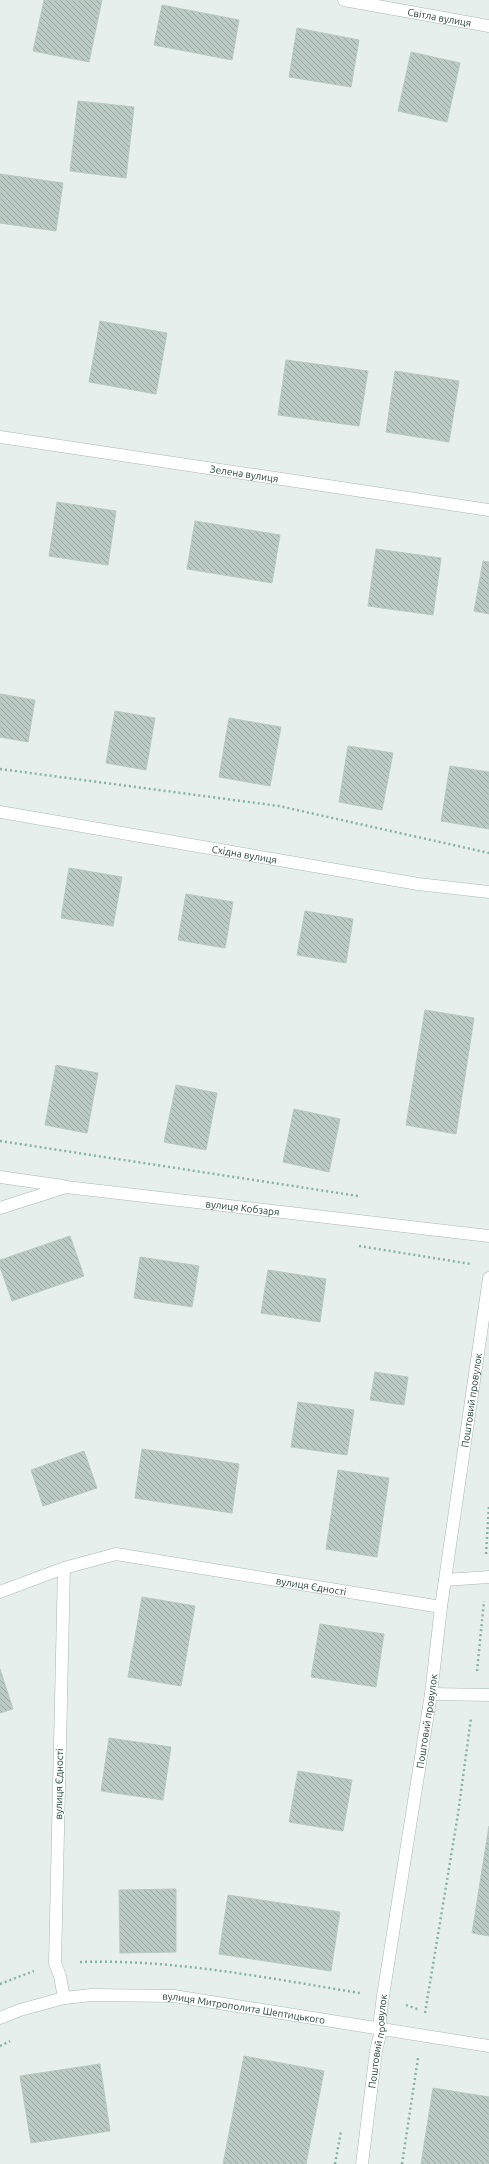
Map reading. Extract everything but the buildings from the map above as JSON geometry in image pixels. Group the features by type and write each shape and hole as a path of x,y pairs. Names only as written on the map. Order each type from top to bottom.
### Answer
{"street":[{"name":"Світла вулиця","path":"344,0 489,26"},
{"name":"Зелена вулиця","path":"0,437 489,510"},
{"name":"Східна вулиця","path":"0,812 418,884 489,892"},
{"path":"0,1177 66,1186"},
{"name":"вулиця Кобзаря","path":"0,1208 66,1186 489,1236"},
{"name":"Поштовий провулок","path":"362,2164 376,2051 381,2030 384,1996 432,1694 442,1607 489,1278"},
{"name":"вулиця Єдності","path":"0,1592 64,1568 116,1554 442,1607"},
{"name":"вулиця Єдності","path":"64,1568 55,1963 60,1976 64,1998"},
{"path":"446,1580 487,1577"},
{"path":"432,1694 489,1695"},
{"name":"вулиця Митрополита Шептицького","path":"0,2018 20,2010 64,1998 92,1995 174,1996 489,2046"}],"path":[{"path":"0,769 279,806 489,853"},
{"path":"0,1141 362,1196"},
{"path":"402,2164 420,2036 458,1814 474,1694 487,1577 489,1506"},
{"path":"0,2046 14,2039"},
{"path":"376,2051 426,2059"}]}
